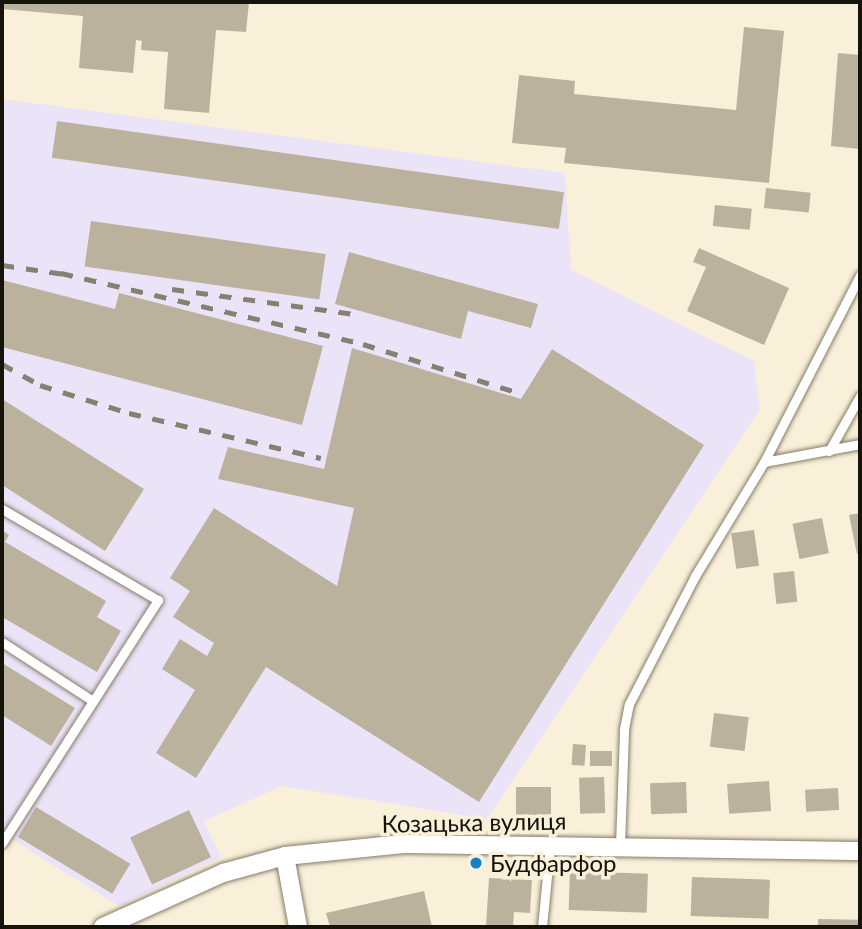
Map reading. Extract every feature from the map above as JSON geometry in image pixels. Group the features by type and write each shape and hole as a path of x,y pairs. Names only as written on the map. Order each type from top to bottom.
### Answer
{"street":[{"name":"Козацька вулиця","path":"103,927 223,873 285,856 403,844 860,851"},
{"path":"285,856 298,927"}],"lane":[{"path":"620,846 624,729 629,704 695,576 764,462 860,275"},
{"path":"829,451 860,396"},
{"path":"764,462 860,444"},
{"path":"2,509 158,600 2,843"},
{"path":"2,642 93,701"},
{"path":"542,927 550,845"}],"shaded area":[{"path":"2,99 565,173 571,270 754,361 760,409 487,819 282,786 204,821 221,857 119,906 2,833"}],"building":[{"path":"2,2 249,2 246,32 216,30 209,113 164,109 168,52 141,50 142,41 136,40 133,73 79,68 83,16 2,9"},
{"path":"744,27 784,31 769,183 564,163 566,148 512,143 519,75 575,81 574,94 736,110"},
{"path":"838,53 860,55 860,149 831,146"},
{"path":"57,121 564,192 559,229 52,158"},
{"path":"766,188 811,193 809,213 764,208"},
{"path":"715,205 752,209 750,230 713,226"},
{"path":"91,221 326,254 319,300 85,267"},
{"path":"699,248 789,288 764,345 687,311 706,267 693,262"},
{"path":"349,252 538,304 531,328 468,311 461,339 335,304"},
{"path":"2,280 115,309 119,293 323,346 302,425 2,347"},
{"path":"352,348 521,399 552,349 704,445 479,802 266,667 196,778 156,753 195,690 162,669 180,639 207,656 214,643 173,617 190,591 170,578 214,508 337,586 354,508 218,479 228,447 324,469"},
{"path":"2,399 144,489 105,551 2,485"},
{"path":"860,513 860,553 857,554 849,515"},
{"path":"822,518 829,553 799,559 793,524"},
{"path":"2,530 9,535 5,542 106,601 97,617 121,631 97,672 2,617"},
{"path":"754,530 759,566 736,569 731,533"},
{"path":"794,571 797,602 776,604 773,573"},
{"path":"2,663 75,708 51,746 2,715"},
{"path":"714,713 749,717 745,751 710,747"},
{"path":"573,744 586,745 585,766 572,765"},
{"path":"590,751 612,751 612,766 590,766"},
{"path":"604,777 605,813 580,814 579,778"},
{"path":"769,781 771,811 729,814 727,784"},
{"path":"686,782 687,813 651,814 650,783"},
{"path":"516,787 551,787 551,815 516,815"},
{"path":"838,788 839,810 806,812 805,790"},
{"path":"36,807 130,864 112,894 18,837"},
{"path":"189,810 211,857 152,885 130,837"},
{"path":"570,871 648,874 647,913 569,910"},
{"path":"692,877 770,880 769,919 691,916"},
{"path":"489,878 532,880 530,913 514,912 513,927 486,927"},
{"path":"424,891 432,927 330,927 326,913"},
{"path":"818,919 860,920 860,927 818,927"}],"railway":[{"path":"2,265 71,275"},
{"path":"61,273 363,344 519,393"},
{"path":"172,289 354,314"},
{"path":"2,364 40,385 129,413 321,458"}],"place":[{"name":"Будфарфор","path":"476,863"}]}
